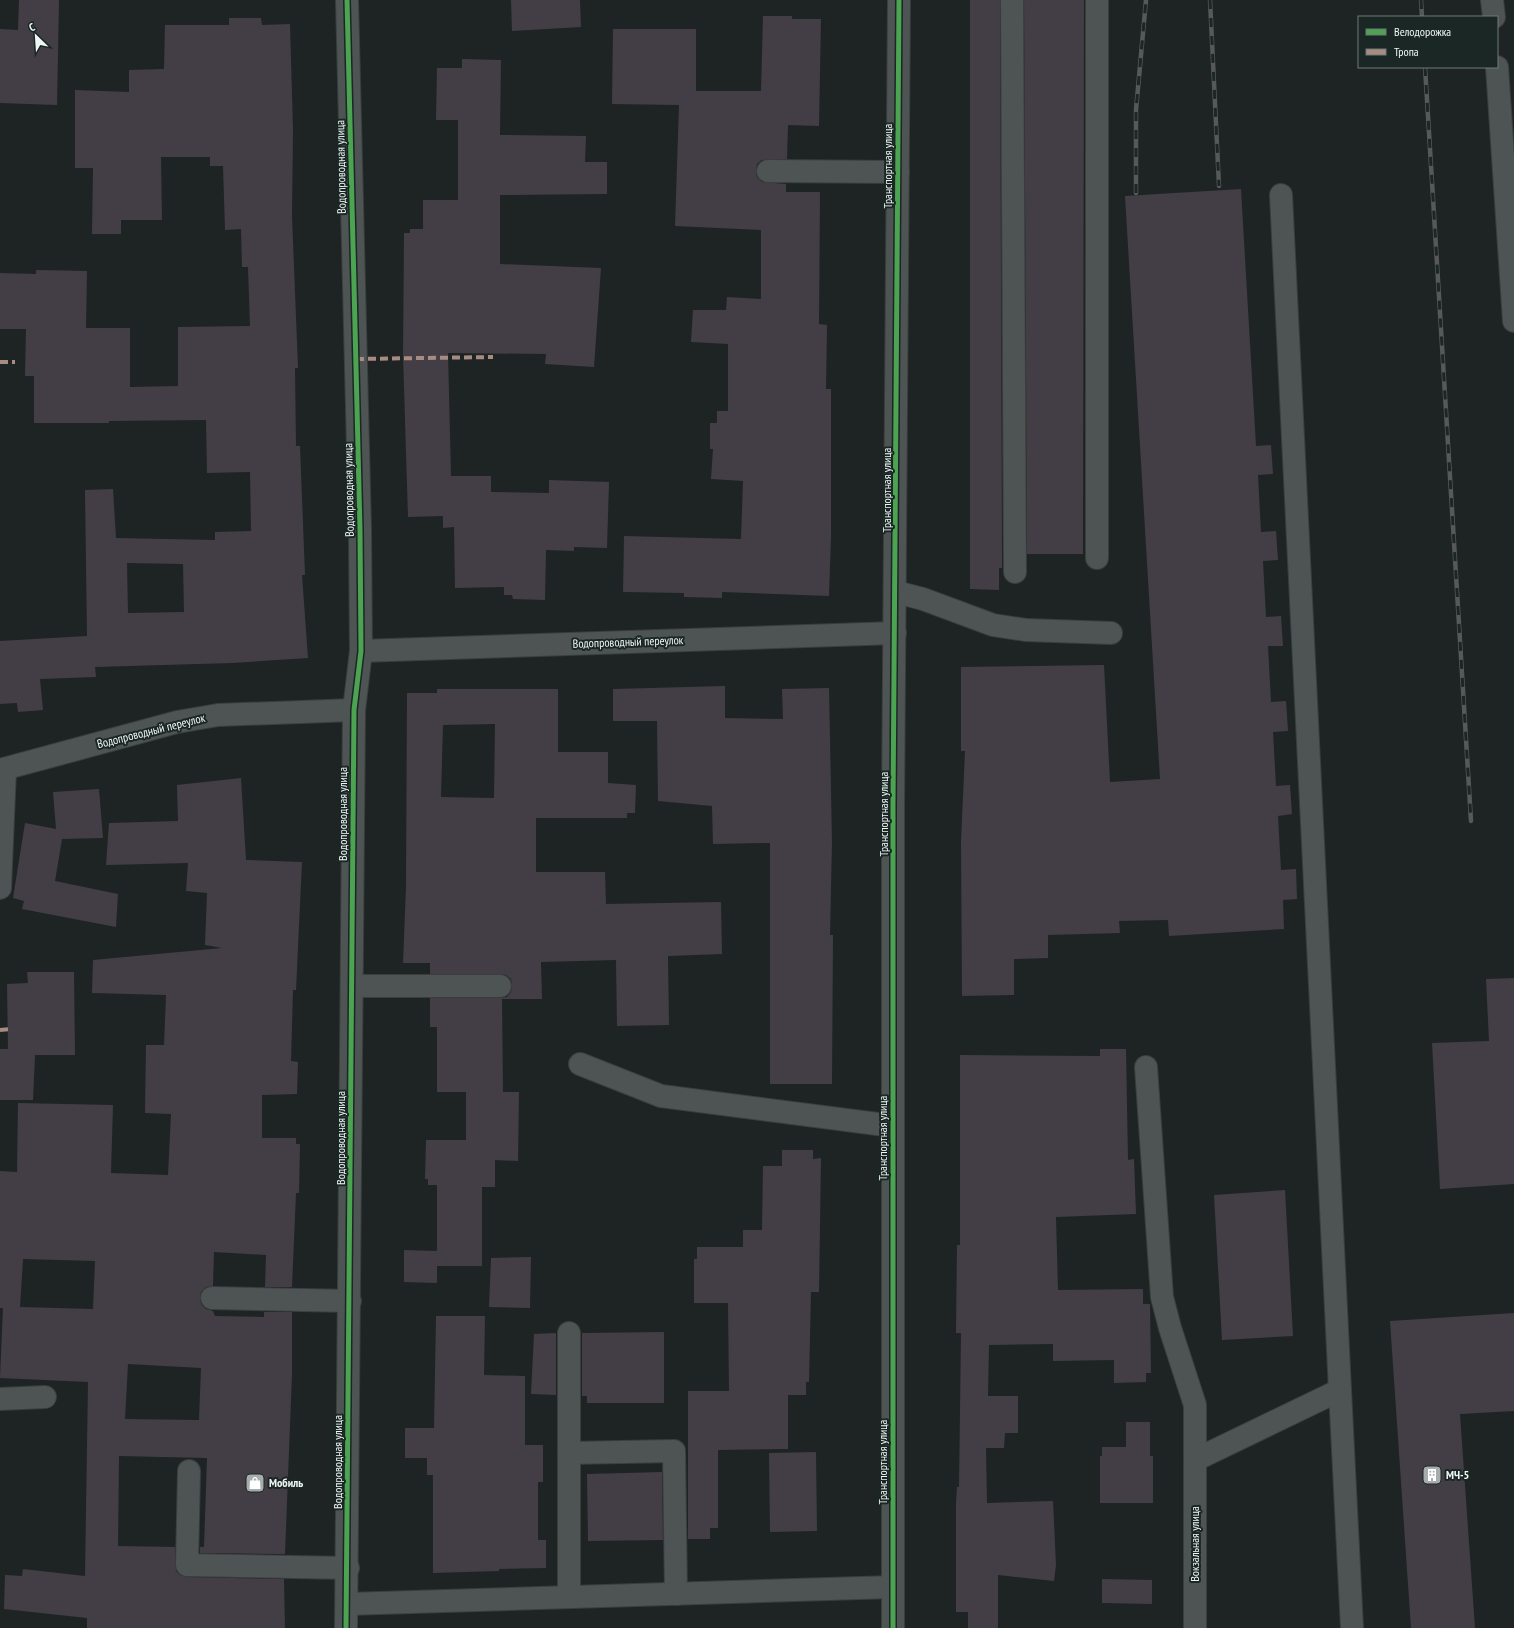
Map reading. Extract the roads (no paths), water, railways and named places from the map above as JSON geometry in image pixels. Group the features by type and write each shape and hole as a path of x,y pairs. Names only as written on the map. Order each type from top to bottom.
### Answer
{"street":[{"name":"Водопроводная улица","path":"346,1628 348,1568 354,710 361,651 347,0"},
{"name":"Транспортная улица","path":"893,1628 893,1126 899,0"},
{"path":"1012,0 1015,572"},
{"path":"1097,0 1097,558"},
{"path":"1492,0 1494,16"},
{"path":"1497,68 1514,322"},
{"path":"768,171 898,172"},
{"path":"1281,195 1352,1628"},
{"path":"896,592 923,599 961,615 993,625 1026,630 1111,633"},
{"name":"Водопроводный переулок","path":"361,651 895,633"},
{"name":"Водопроводный переулок","path":"2,770 177,722 218,715 354,710"},
{"path":"0,888 2,770"},
{"path":"352,986 500,986"},
{"path":"580,1064 661,1096 893,1126"},
{"name":"Вокзальная улица","path":"1146,1067 1162,1297 1170,1328 1195,1405 1195,1628"},
{"path":"212,1298 350,1301"},
{"path":"569,1333 569,1597"},
{"path":"1195,1460 1340,1390"},
{"path":"0,1399 45,1397"},
{"path":"569,1452 674,1451 676,1594"},
{"path":"189,1471 188,1565 348,1568"},
{"path":"347,1604 893,1587"}],"railway":[{"path":"1136,193 1136,110 1146,0"},
{"path":"1210,0 1219,186"},
{"path":"1421,0 1422,16"},
{"path":"1425,68 1471,821"}],"place":[{"name":"МЧ-5","path":"1432,1475"},
{"name":"Мобиль","path":"255,1483"}]}
